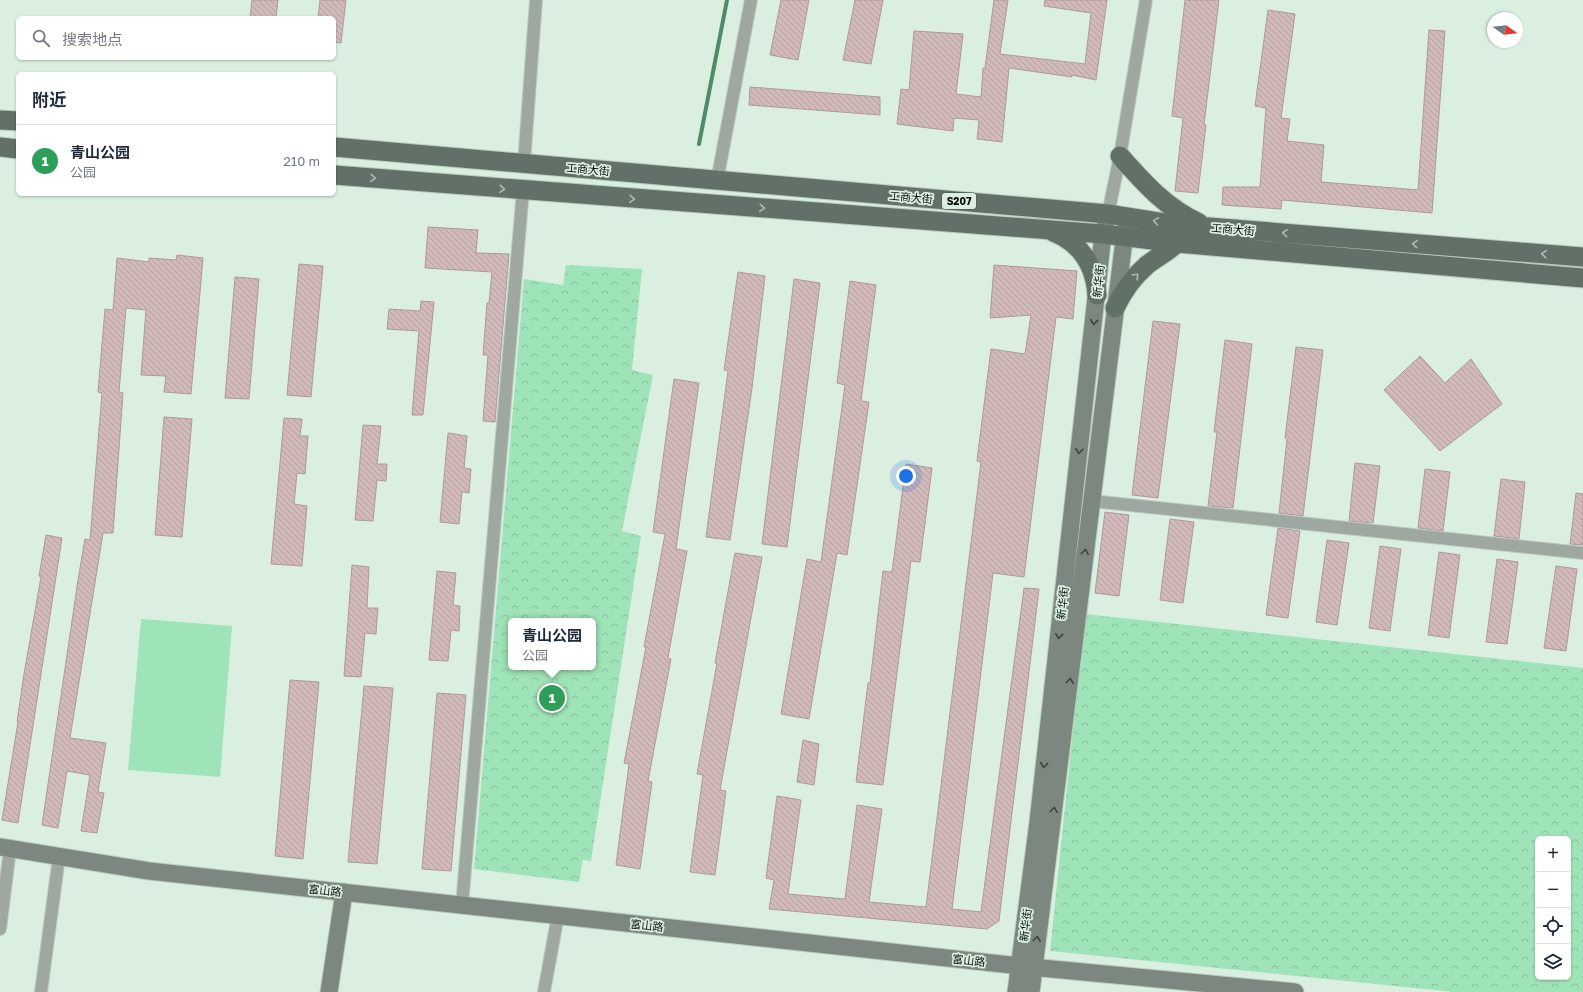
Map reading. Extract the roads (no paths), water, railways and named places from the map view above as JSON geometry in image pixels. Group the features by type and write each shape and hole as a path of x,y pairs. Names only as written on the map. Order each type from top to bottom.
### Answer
{"main road":[{"path":"0,120 16,121"},
{"path":"0,147 16,149"},
{"name":"工商大街","path":"336,148 524,163 717,182 1108,214 1171,224 1583,257"},
{"path":"1120,156 1160,199 1174,210 1206,226"},
{"name":"工商大街","path":"336,175 1044,229 1125,236 1177,243 1583,278"},
{"path":"1044,229 1072,242 1086,258 1094,276 1096,295"},
{"path":"1115,308 1128,284 1148,265 1166,254 1177,243"}],"street":[{"path":"524,163 536,0"},
{"path":"717,182 750,0"},
{"path":"1108,214 1120,156 1146,0"},
{"path":"462,905 523,190"},
{"name":"新华街","path":"1031,992 1027,966 1038,822 1103,234 1108,214"},
{"name":"新华街","path":"1016,992 1027,966 1092,501 1127,217"},
{"path":"1092,501 1583,554"},
{"path":"0,929 5,848"},
{"name":"富山路","path":"5,848 149,871 1027,966 1295,992"},
{"path":"41,992 59,857"},
{"path":"329,992 344,892"},
{"path":"544,992 558,915"}],"waterway":[{"path":"699,144 727,0"}],"place":[{"name":"青山公园","path":"552,698"}]}
